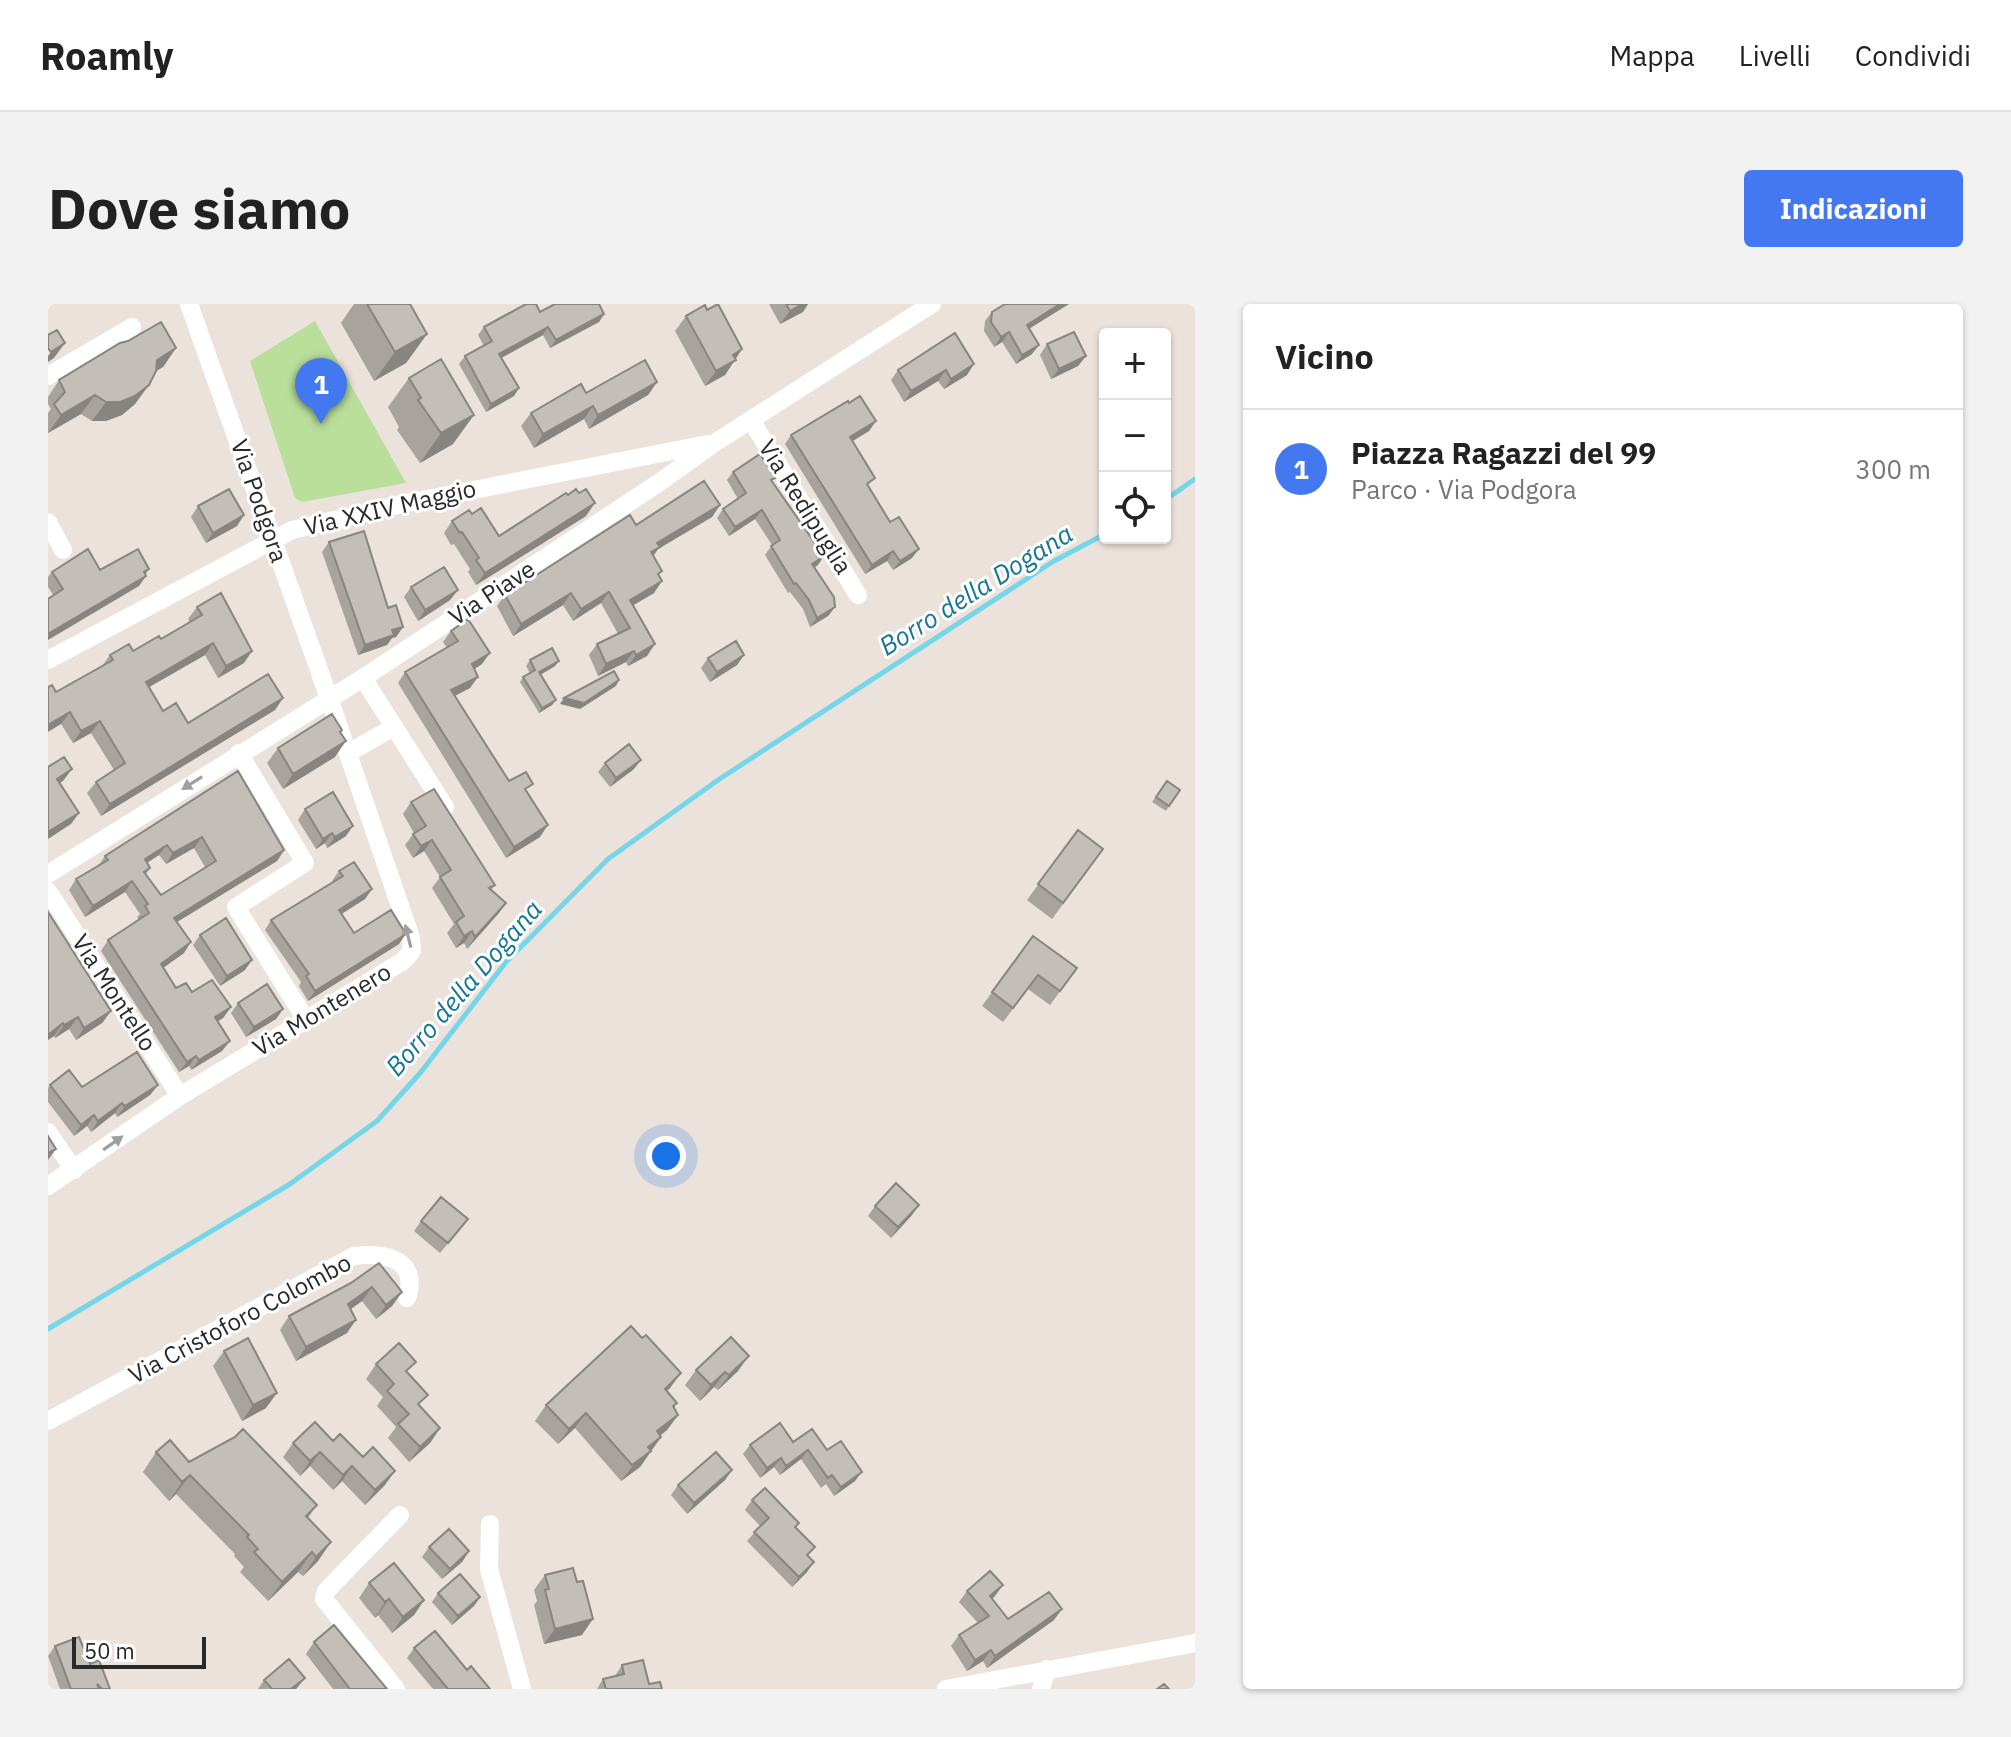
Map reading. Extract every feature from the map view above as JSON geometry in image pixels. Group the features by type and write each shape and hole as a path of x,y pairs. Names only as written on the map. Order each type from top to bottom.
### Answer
{"street":[{"name":"Via Podgora","path":"189,304 329,698"},
{"name":"Via Piave","path":"48,874 363,678 713,444 932,304"},
{"path":"48,376 132,327"},
{"name":"Via Redipuglia","path":"751,420 858,595"},
{"name":"Via XXIV Maggio","path":"48,660 292,530 407,503 713,444"},
{"path":"48,522 63,550"},
{"path":"363,678 454,820"},
{"name":"Via Montenero","path":"48,1186 180,1096 403,961 412,951 411,938 329,698"},
{"path":"348,753 394,727"},
{"path":"239,753 305,863 236,907 306,1020"},
{"name":"Via Montello","path":"48,891 180,1096"},
{"path":"48,1132 74,1170"},
{"name":"Via Cristoforo Colombo","path":"48,1421 354,1256 376,1253 396,1260 407,1270 410,1289 407,1298"},
{"path":"396,1689 324,1599 326,1591 400,1515"},
{"path":"490,1524 489,1569 522,1689"},
{"path":"946,1689 1195,1643"},
{"path":"1041,1689 1047,1669"}],"green space":[{"path":"315,321 406,483 302,502 295,498 250,361"}],"building":[{"path":"367,304 410,304 427,334 395,352"},
{"path":"526,304 536,304 540,312 555,304 599,304 604,314 556,340 548,327 499,354 519,388 491,404 465,356 492,341 484,327"},
{"path":"718,304 742,349 733,355 736,360 716,371 686,316 705,305 707,310"},
{"path":"786,304 802,304 790,311"},
{"path":"1005,304 1060,304 1027,325 1039,345 1022,355 1009,332 1001,337 991,322 992,312"},
{"path":"161,322 176,348 157,360 156,371 149,385 135,396 120,402 106,402 95,395 61,415 54,404 65,392 59,380"},
{"path":"57,330 65,343 51,352 48,335"},
{"path":"1074,332 1086,356 1059,369 1047,344"},
{"path":"955,333 974,364 951,379 946,370 911,391 898,370"},
{"path":"441,359 474,415 441,433 418,400 421,398 409,378"},
{"path":"645,360 657,382 598,415 593,406 543,434 531,413 581,384 586,393"},
{"path":"860,396 876,421 850,437 875,478 867,484 890,522 899,517 919,549 900,561 893,551 872,565 791,435"},
{"path":"760,454 775,478 771,480 824,556 812,564 834,597 835,607 817,618 809,600 794,584 771,546 780,540 762,510 735,527 723,509 746,493 733,472"},
{"path":"704,481 720,505 657,543 660,547 651,552 662,571 658,574 662,581 630,600 655,644 636,655 634,651 606,664 597,644 630,628 609,592 581,609 571,593 521,624 505,595 630,515 636,525"},
{"path":"229,489 244,515 213,533 198,506"},
{"path":"576,489 579,493 586,489 595,503 485,573 476,560 479,558 452,521 469,510 472,514 481,508 499,536"},
{"path":"364,531 388,608 396,605 403,627 392,630 394,635 365,645 329,542"},
{"path":"88,549 100,570 138,549 149,569 144,572 146,576 48,634 48,599 63,589 52,572"},
{"path":"444,567 458,590 425,610 411,587"},
{"path":"221,593 252,651 226,666 213,643 146,682 163,711 176,703 188,723 268,674 283,698 110,804 96,782 125,763 100,721 81,731 70,712 48,725 48,687 52,685 56,692 113,660 110,655 129,644 133,651 159,636 161,639 202,615 197,607"},
{"path":"468,619 490,653 472,664 478,677 451,690 509,781 526,772 533,784 525,789 548,825 514,847 405,672 458,641 451,631"},
{"path":"736,641 744,655 717,672 708,658"},
{"path":"552,648 559,661 539,672 556,700 542,708 523,677 535,670 530,660"},
{"path":"614,671 619,680 584,703 564,698"},
{"path":"332,714 346,741 293,774 278,748"},
{"path":"629,744 641,760 616,778 605,763"},
{"path":"64,757 72,769 57,779 79,813 48,832 48,767"},
{"path":"238,771 284,850 174,918 191,942 161,964 176,988 186,983 192,992 212,980 231,1007 215,1017 230,1041 199,1060 196,1056 187,1062 108,940 149,913 145,906 148,904 132,881 93,906 76,879 108,860 105,856","holes":["202,837 216,861 161,895 144,872 150,868 145,859 167,845 173,853"]},
{"path":"1167,781 1180,790 1169,806 1156,797"},
{"path":"434,789 495,885 489,888 506,903 475,937 472,931 464,936 456,922 464,916 440,877 451,870 432,840 421,846 413,834 426,826 411,802"},
{"path":"333,792 353,826 335,837 332,833 323,839 305,809"},
{"path":"1078,830 1103,849 1063,903 1038,884"},
{"path":"354,862 372,889 339,910 354,933 391,910 406,934 315,991 306,976 309,974 271,920 343,876 339,871"},
{"path":"48,912 111,1011 84,1028 78,1017 63,1023 48,1035"},
{"path":"226,918 252,960 227,976 200,935"},
{"path":"1033,936 1077,968 1060,991 1038,975 1013,1008 992,992"},
{"path":"267,984 283,1009 254,1027 238,1003"},
{"path":"137,1052 158,1085 125,1106 122,1103 98,1121 94,1115 81,1125 50,1085 69,1070 82,1087"},
{"path":"48,1136 56,1149 48,1153"},
{"path":"896,1183 919,1205 898,1227 875,1206"},
{"path":"441,1197 468,1219 448,1243 421,1221"},
{"path":"379,1263 402,1292 386,1305 372,1287 348,1304 356,1320 306,1347 289,1316 351,1283"},
{"path":"631,1326 642,1338 646,1335 681,1373 665,1389 677,1403 673,1406 678,1415 657,1431 661,1437 648,1447 651,1451 632,1465 586,1413 569,1429 546,1405"},
{"path":"731,1337 749,1356 729,1375 725,1372 711,1385 696,1370"},
{"path":"248,1338 277,1393 253,1405 224,1351"},
{"path":"399,1343 416,1362 406,1371 428,1395 418,1404 440,1428 420,1447 398,1424 409,1414 387,1391 394,1384 376,1364"},
{"path":"315,1422 333,1441 340,1434 363,1457 373,1447 395,1471 375,1490 352,1466 343,1475 320,1452 310,1461 293,1443"},
{"path":"780,1423 793,1442 812,1429 827,1450 841,1441 862,1472 841,1487 832,1475 828,1478 808,1450 786,1466 781,1458 767,1468 750,1445"},
{"path":"243,1429 317,1505 306,1516 331,1542 316,1557 312,1552 282,1582 254,1552 258,1549 247,1537 249,1535 190,1475 182,1482 156,1452 170,1440 189,1462 235,1437"},
{"path":"716,1452 732,1470 694,1503 678,1485"},
{"path":"765,1488 799,1523 795,1527 815,1547 807,1555 814,1562 799,1577 754,1532 769,1518 752,1500"},
{"path":"449,1529 469,1551 450,1569 429,1547"},
{"path":"394,1563 424,1600 403,1617 389,1599 385,1602 369,1583"},
{"path":"573,1568 577,1582 583,1581 593,1619 555,1629 545,1590 549,1589 545,1575"},
{"path":"990,1571 1003,1585 990,1596 1008,1619 1049,1592 1062,1609 995,1656 991,1650 975,1660 959,1635 989,1616 967,1591"},
{"path":"460,1574 480,1597 458,1616 438,1593"},
{"path":"334,1625 387,1689 350,1689 314,1642"},
{"path":"435,1631 467,1670 471,1666 490,1689 448,1689 414,1648"},
{"path":"79,1637 90,1664 99,1660 110,1689 102,1689 97,1684 99,1689 71,1689 55,1646"},
{"path":"289,1659 305,1678 291,1689 272,1689 264,1680"},
{"path":"643,1660 649,1684 660,1682 662,1689 606,1689 603,1679 624,1674 622,1665"}],"waterway":[{"name":"Borro della Dogana","path":"1171,496 1195,479"},
{"name":"Borro della Dogana","path":"48,1329 290,1184 377,1121 421,1072 506,962 608,859 718,780 1054,561 1099,537"}],"place":[{"name":"Piazza Ragazzi del 99","path":"321,424"}]}
